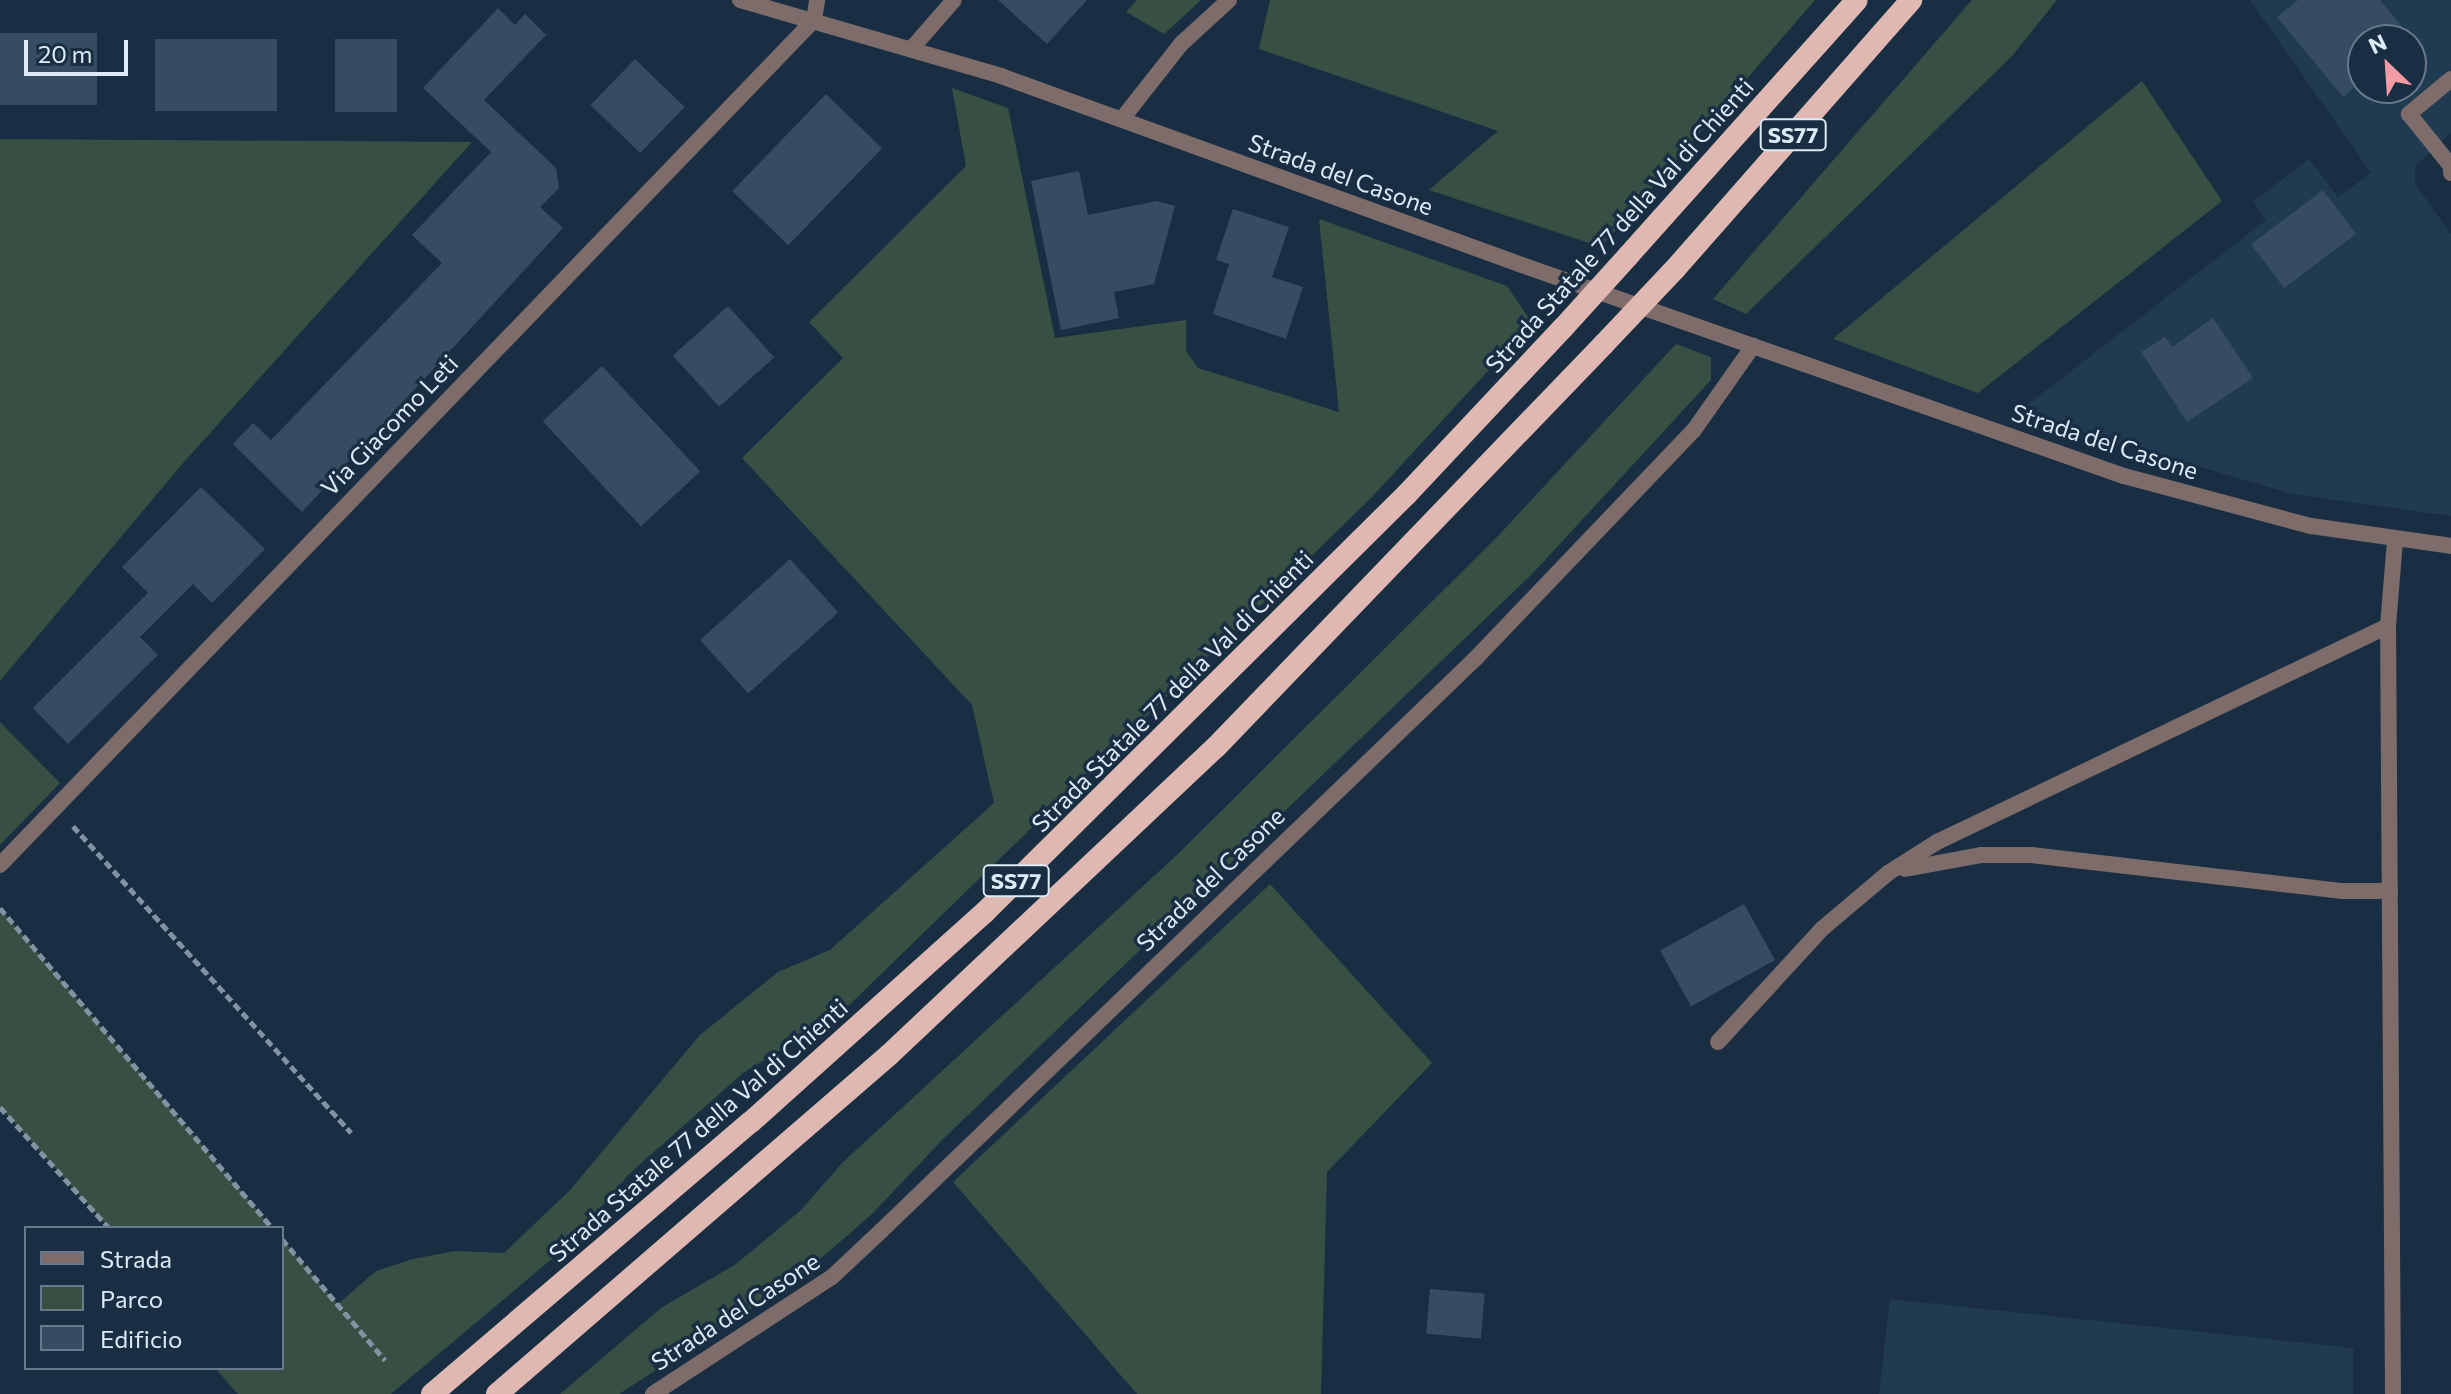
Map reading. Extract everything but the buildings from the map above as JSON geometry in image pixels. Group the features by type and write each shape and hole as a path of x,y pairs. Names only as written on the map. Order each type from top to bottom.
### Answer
{"highway":[{"name":"Strada Statale 77 della Val di Chienti","path":"432,1394 816,1065 985,912 1396,505 1563,328 1857,0"},
{"name":"SS77","path":"497,1394 889,1055 1216,747 1675,269 1911,0"}],"street":[{"name":"Strada del Casone","path":"740,0 913,47 2124,476 2311,526 2395,541 2451,546"},
{"path":"814,20 817,0"},
{"path":"913,47 954,0"},
{"path":"1122,119 1181,44 1229,0"},
{"name":"Via Giacomo Leti","path":"0,865 814,20"},
{"path":"2451,79 2409,114 2451,166 2451,173"},
{"name":"Strada del Casone","path":"653,1394 832,1277 881,1231 1476,658 1694,430 1753,346"},
{"path":"2393,1394 2388,626 2395,541"},
{"path":"1718,1042 1823,928 1888,873 1937,842 2388,626"},
{"path":"1888,873 1981,855 2031,855 2343,891 2390,891"}],"path":[{"path":"55,806 351,1133"},
{"path":"0,908 270,1226"},
{"path":"0,1107 107,1226"},
{"path":"284,1241 385,1360"}],"shaded area":[{"path":"2250,0 2451,0 2451,133 2415,166 2415,184 2451,234 2451,516 2292,494 2033,418 2027,405 2266,220 2253,202 2309,159 2338,197 2371,173"},
{"path":"1890,1299 2353,1348 2353,1394 1879,1394"}],"green space":[{"path":"1137,0 1201,0 1164,34 1126,12"},
{"path":"1270,0 1815,0 1601,247 1429,190 1498,131 1259,49"},
{"path":"1972,0 2057,0 2012,56 1746,314 1713,299"},
{"path":"2142,81 2222,201 1978,393 1833,339"},
{"path":"952,88 1008,108 1055,338 1186,320 1186,351 1198,368 1339,412 1319,219 1507,286 1532,323 1371,498 840,1014 743,1073 629,1174 573,1241 391,1394 238,1394 217,1370 284,1370 284,1241 338,1304 376,1271 413,1259 455,1251 504,1253 570,1190 700,1035 778,972 830,950 994,803 972,705 742,458 843,358 809,322 966,166"},
{"path":"0,139 472,142 183,463 0,681"},
{"path":"1676,344 1711,357 1711,380 1533,573 943,1139 872,1214 797,1279 619,1394 560,1394 661,1308 736,1264 801,1210 842,1163 1178,854 1498,536"},
{"path":"0,722 60,783 0,845"},
{"path":"1270,884 1432,1063 1327,1172 1321,1394 1137,1394 953,1182"},
{"path":"0,908 270,1226 107,1226 0,1107"}]}
